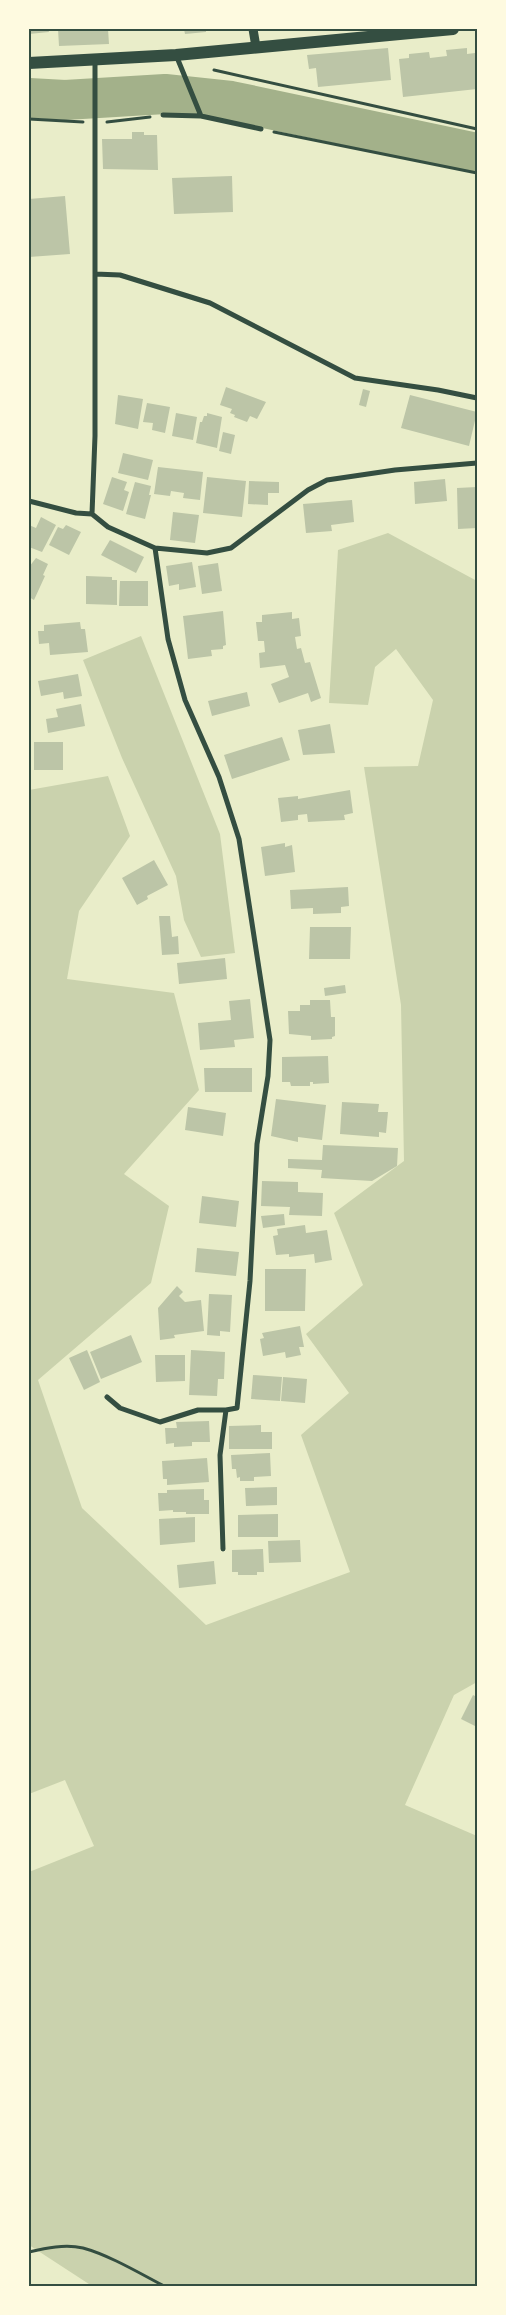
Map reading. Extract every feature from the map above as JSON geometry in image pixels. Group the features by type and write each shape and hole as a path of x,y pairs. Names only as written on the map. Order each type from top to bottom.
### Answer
{"main road":[{"path":"29,63 95,61 176,55 365,33 454,29"}],"street":[{"path":"253,29 256,47"},
{"path":"176,55 202,116"},
{"path":"92,514 95,436 95,61"},
{"path":"163,115 202,116 261,129"},
{"path":"95,274 120,275 210,303 355,378 438,390 477,398"},
{"path":"29,501 76,513 92,514 108,527 155,548 207,553 231,548 308,490 327,480 395,470 477,463"},
{"path":"107,1397 120,1408 160,1422 198,1410 237,1408 250,1281 257,1144 268,1076 270,1040 239,839 219,777 185,700 168,639 155,548"},
{"path":"222,1549 220,1455 226,1410"}],"path":[{"path":"208,67 224,74 477,129"},
{"path":"261,129 477,173"},
{"path":"29,2252 50,2247 82,2248 133,2269 164,2286"}],"green space":[{"path":"388,533 477,581 477,1682 454,1695 405,1805 477,1836 477,2286 92,2286 29,2245 29,1872 94,1846 65,1780 29,1794 29,790 108,776 130,836 79,911 67,979 174,993 199,1090 124,1174 169,1206 151,1283 38,1380 82,1508 206,1625 350,1572 301,1435 349,1393 306,1334 363,1285 334,1213 404,1161 401,1005 364,767 418,766 433,700 396,649 375,667 368,705 329,703 338,550"},
{"path":"141,636 220,834 235,953 201,957 184,920 176,876 122,758 83,660"}],"building":[{"path":"29,29 48,29 49,32 29,34"},
{"path":"58,29 108,29 109,44 59,46"},
{"path":"184,29 206,29 206,32 185,34"},
{"path":"388,48 391,80 318,87 316,68 309,69 307,55"},
{"path":"467,48 467,54 475,53 477,89 403,97 399,59 409,58 409,54 429,52 430,58 447,56 446,50"},
{"path":"132,132 144,132 144,135 157,135 158,170 103,169 102,139 132,139"},
{"path":"232,176 233,212 174,214 172,178"},
{"path":"65,196 70,254 29,257 29,199"},
{"path":"226,387 266,402 257,419 250,416 247,422 234,417 235,415 230,413 232,409 220,405"},
{"path":"363,389 370,391 366,407 359,405"},
{"path":"118,395 143,399 138,429 115,424"},
{"path":"410,395 477,412 469,446 401,428"},
{"path":"147,403 170,407 165,433 152,430 153,423 143,422"},
{"path":"176,413 197,417 193,440 172,436"},
{"path":"207,413 222,417 217,448 196,443 200,422 202,422 204,416 207,416"},
{"path":"223,432 235,435 231,454 219,451"},
{"path":"123,453 153,460 148,480 118,473"},
{"path":"158,467 203,472 200,500 183,498 184,493 171,491 170,496 154,494"},
{"path":"112,477 127,482 124,490 129,492 123,511 103,504"},
{"path":"207,477 246,481 242,517 203,513"},
{"path":"445,479 447,501 415,504 414,482"},
{"path":"249,481 279,482 279,493 268,493 268,505 248,504"},
{"path":"135,482 151,486 149,495 151,495 145,519 126,514"},
{"path":"477,487 477,528 458,529 457,488"},
{"path":"352,500 354,522 331,525 332,531 306,533 303,504"},
{"path":"173,512 199,515 195,543 170,540"},
{"path":"41,517 56,525 42,552 29,547 29,525 36,528"},
{"path":"66,525 81,532 69,555 49,545 58,527 63,529"},
{"path":"110,540 144,557 136,573 101,555"},
{"path":"36,558 48,564 43,575 45,576 34,600 29,597 29,567"},
{"path":"192,562 196,587 179,590 179,584 169,586 166,566"},
{"path":"218,563 222,591 202,594 198,566"},
{"path":"86,576 112,577 112,580 117,580 117,605 86,604"},
{"path":"120,581 148,581 148,606 119,606"},
{"path":"223,611 226,645 223,646 223,649 211,650 212,656 188,659 183,616"},
{"path":"292,612 292,619 299,618 301,636 295,637 297,649 301,648 305,663 310,662 321,698 311,702 308,693 279,703 271,684 289,677 285,665 260,668 259,653 265,652 264,641 258,641 256,622 262,622 262,615"},
{"path":"80,622 81,629 85,629 88,652 50,655 49,643 39,644 38,631 44,631 44,625"},
{"path":"78,674 82,696 64,699 63,692 41,696 38,681"},
{"path":"247,692 250,706 212,716 208,701"},
{"path":"81,704 85,726 48,733 46,719 58,717 56,709"},
{"path":"330,724 335,753 303,755 298,730"},
{"path":"282,737 290,760 232,779 224,755"},
{"path":"34,742 63,742 63,770 34,770"},
{"path":"350,790 353,813 344,815 345,820 308,822 307,814 298,815 298,820 281,822 278,798 298,796 298,799"},
{"path":"285,843 285,847 292,845 295,872 265,876 261,847"},
{"path":"154,860 168,885 147,896 148,899 137,905 122,878"},
{"path":"348,887 349,906 341,907 341,913 313,914 313,908 291,909 290,890"},
{"path":"159,916 170,916 172,937 178,936 179,954 162,955"},
{"path":"310,927 351,927 350,959 309,959"},
{"path":"225,958 227,979 179,984 177,963"},
{"path":"345,985 346,993 325,996 324,988"},
{"path":"250,999 254,1038 234,1040 235,1047 200,1050 198,1023 231,1020 229,1001"},
{"path":"310,1000 330,1000 331,1017 335,1017 335,1036 332,1039 311,1040 311,1036 289,1034 288,1011 300,1011 300,1005 310,1005"},
{"path":"328,1056 329,1083 313,1084 313,1082 310,1082 310,1086 291,1086 290,1082 282,1082 282,1057"},
{"path":"204,1068 252,1068 252,1092 205,1092"},
{"path":"276,1099 326,1105 322,1140 298,1137 298,1142 271,1136"},
{"path":"342,1102 379,1104 378,1112 388,1112 386,1133 379,1132 379,1137 340,1134"},
{"path":"188,1107 226,1113 223,1136 185,1130"},
{"path":"323,1145 398,1148 397,1166 372,1181 321,1178 322,1170 288,1168 288,1159 322,1160"},
{"path":"262,1181 298,1182 298,1192 323,1193 322,1216 289,1215 290,1207 261,1206"},
{"path":"202,1196 239,1201 236,1227 199,1223"},
{"path":"284,1214 285,1225 263,1228 261,1216"},
{"path":"305,1225 306,1233 327,1230 332,1260 315,1263 314,1254 289,1257 289,1254 276,1255 273,1236 278,1235 277,1229"},
{"path":"197,1248 239,1252 236,1276 195,1272"},
{"path":"265,1269 306,1269 305,1311 265,1311"},
{"path":"177,1286 183,1292 179,1296 185,1302 201,1300 204,1331 174,1335 175,1338 160,1340 158,1308"},
{"path":"209,1294 232,1295 230,1332 220,1331 220,1336 207,1335"},
{"path":"300,1326 304,1347 299,1347 301,1355 286,1358 285,1352 263,1356 260,1339 264,1338 262,1333"},
{"path":"131,1335 142,1362 101,1379 90,1352"},
{"path":"87,1350 100,1382 84,1390 69,1358"},
{"path":"191,1350 225,1352 224,1379 218,1379 217,1396 189,1395"},
{"path":"155,1355 185,1355 185,1381 156,1382"},
{"path":"253,1375 282,1377 280,1401 251,1399"},
{"path":"283,1377 307,1379 305,1403 281,1401"},
{"path":"209,1421 210,1442 192,1442 192,1446 174,1447 174,1443 166,1444 165,1428 177,1428 176,1422"},
{"path":"261,1425 261,1432 272,1432 272,1449 229,1449 229,1426"},
{"path":"270,1453 271,1476 254,1477 254,1481 240,1481 240,1477 237,1478 236,1469 232,1469 231,1455"},
{"path":"207,1458 209,1482 167,1485 167,1479 163,1479 162,1461"},
{"path":"277,1487 277,1505 246,1506 245,1488"},
{"path":"204,1489 204,1500 209,1500 209,1514 186,1514 186,1512 173,1512 173,1510 159,1511 158,1493 167,1493 167,1490"},
{"path":"278,1514 278,1537 238,1537 238,1515"},
{"path":"195,1517 195,1542 160,1545 159,1519"},
{"path":"300,1540 301,1562 269,1563 268,1541"},
{"path":"263,1549 264,1572 257,1572 257,1575 238,1575 238,1572 232,1572 232,1550"},
{"path":"214,1561 216,1584 179,1588 177,1565"},
{"path":"473,1695 477,1697 477,1727 461,1719"}],"waterway":[{"path":"29,98 65,100 165,94 231,101 477,153"}]}
